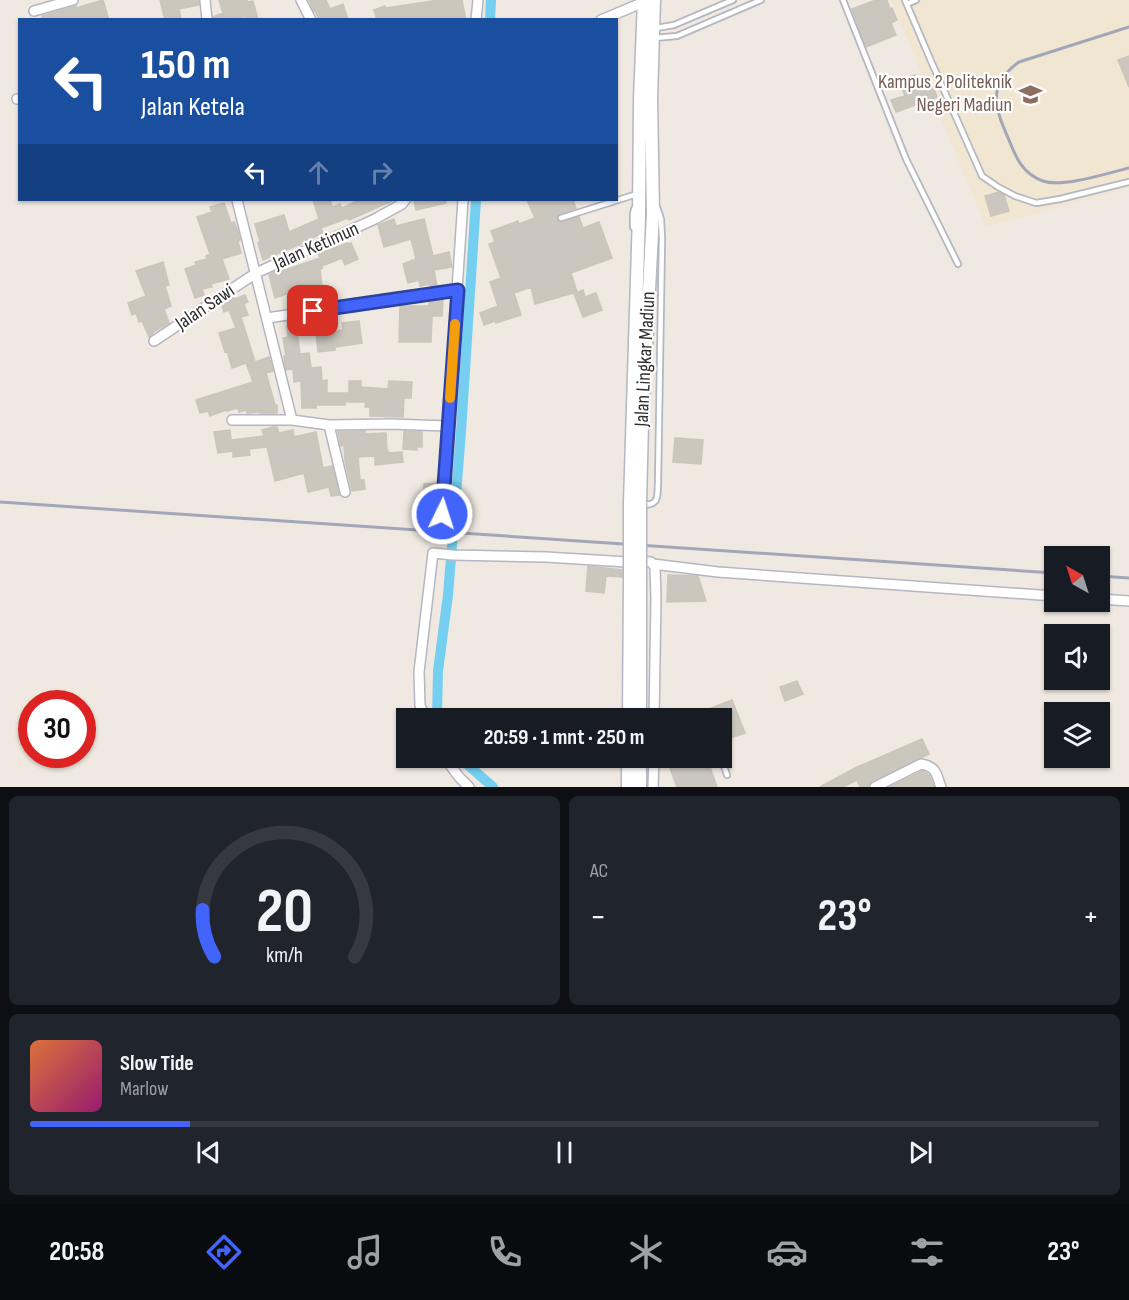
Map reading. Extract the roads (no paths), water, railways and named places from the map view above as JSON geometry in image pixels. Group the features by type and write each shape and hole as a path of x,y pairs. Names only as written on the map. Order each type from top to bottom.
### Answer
{"main road":[{"name":"Jalan Lingkar Madiun","path":"640,708 641,435 653,214 651,99 653,33 647,1"},
{"name":"Jalan Lingkar Madiun","path":"629,708 630,503 639,214 640,100 647,1"},
{"path":"628,768 628,787"},
{"path":"640,768 640,787"}],"street":[{"path":"34,11 73,0"},
{"path":"205,0 207,18"},
{"path":"301,0 310,18"},
{"path":"476,18 478,0"},
{"path":"606,18 647,1"},
{"path":"237,201 292,420"},
{"name":"Jalan Ketimun","path":"256,273 375,219 404,201"},
{"path":"442,514 463,201"},
{"name":"Jalan Sawi","path":"154,341 256,273"},
{"path":"267,318 458,290"},
{"path":"232,420 292,420 329,425 390,423 447,426"},
{"path":"329,425 345,492"},
{"path":"421,708 419,672 433,553 651,562 718,572 1044,595"},
{"path":"624,708 627,562"},
{"path":"653,564 656,598 654,708"},
{"path":"1110,600 1129,601"},
{"path":"875,787 921,764 934,769 941,787"},
{"path":"452,768 469,787"},
{"path":"623,768 623,787"},
{"path":"653,787 654,768"}],"lane":[{"path":"653,33 733,0"},
{"path":"743,0 746,7"},
{"path":"653,33 677,36 760,0"},
{"path":"843,0 906,159 958,264"},
{"path":"916,0 906,2 982,176 1015,196 1036,202 1060,199 1129,182"},
{"path":"639,195 633,214 627,502 650,505 657,499 658,483 661,282 661,219 653,197"},
{"path":"561,218 639,195"},
{"path":"725,768 727,775"}],"waterway":[{"path":"490,18 491,0"},
{"path":"437,708 438,671 448,595 461,432 476,201"},
{"path":"471,768 493,787"}],"railway":[{"path":"1129,27 1019,62 1002,80 996,98 1000,118 1014,153 1025,170 1036,178 1052,183 1062,183 1129,168"},
{"path":"0,502 1044,572"},
{"path":"1110,577 1129,578"}],"place":[{"name":"Kampus 2 Politeknik Negeri Madiun","path":"1030,94"}]}
